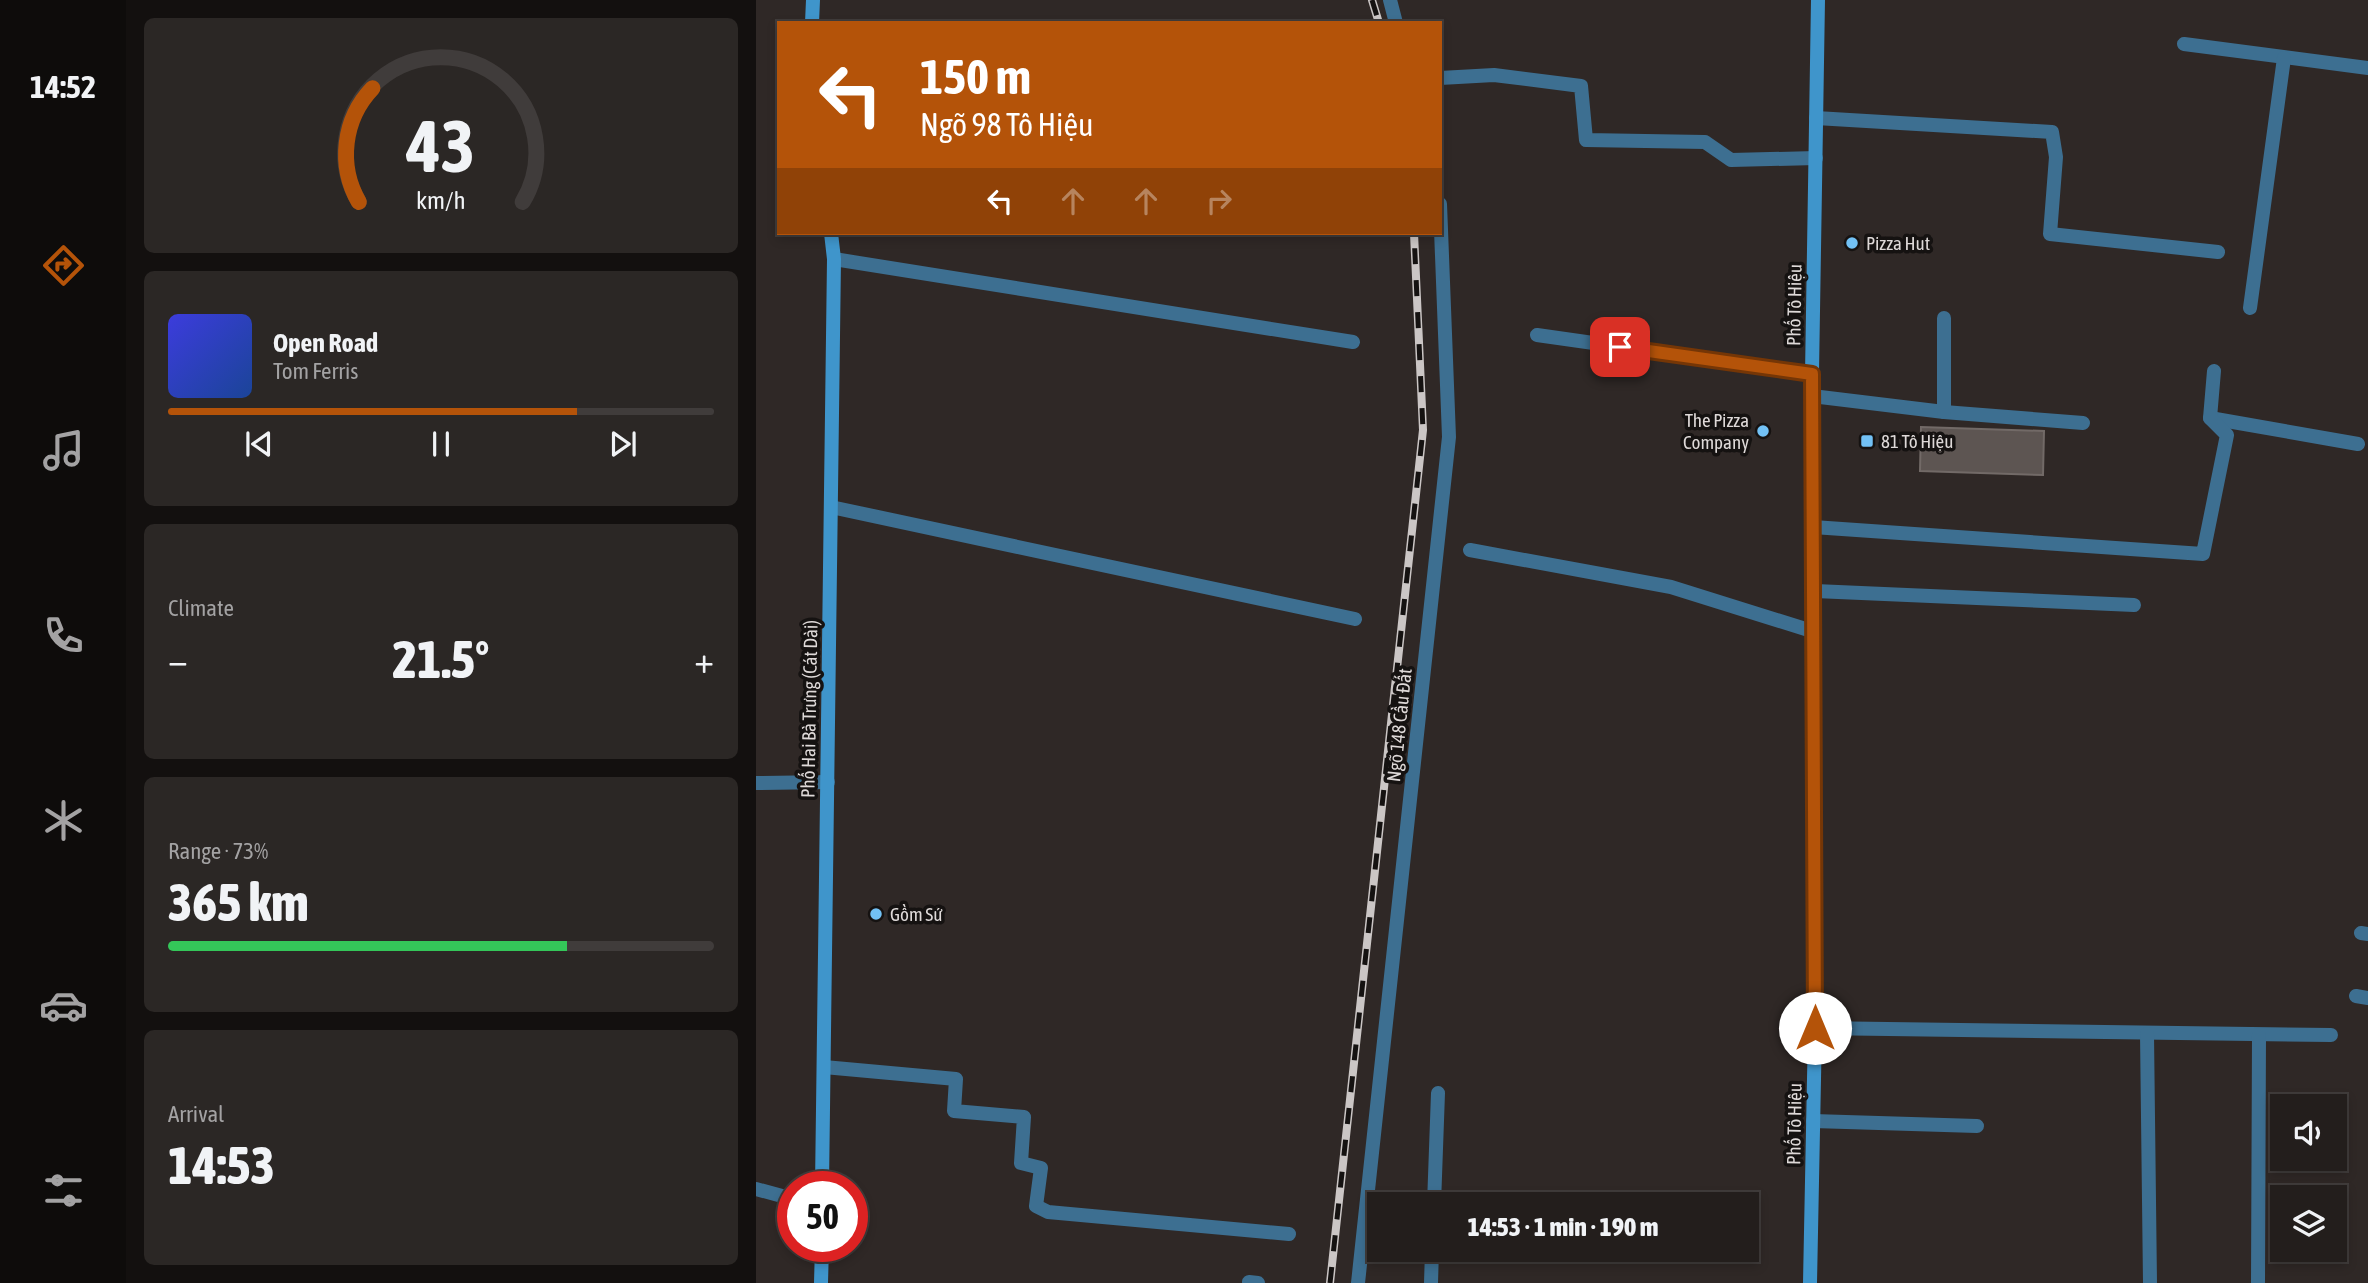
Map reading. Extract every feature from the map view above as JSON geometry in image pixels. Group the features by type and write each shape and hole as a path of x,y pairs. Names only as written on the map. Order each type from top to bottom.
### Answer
{"main road":[{"path":"813,0 813,21"},
{"name":"Phố Tô Hiệu","path":"1810,1283 1815,1028 1812,374 1818,0"},
{"name":"Phố Hai Bà Trưng (Cát Dài)","path":"822,1171 834,259 831,235"},
{"path":"821,1283 822,1262"}],"street":[{"path":"1390,0 1395,21"},
{"path":"2184,44 2368,68"},
{"path":"2250,307 2284,58"},
{"path":"1442,78 1494,75 1581,86 1587,140 1705,142 1731,160 1816,158"},
{"path":"1816,118 2052,132 2056,157 2050,234 2218,252"},
{"name":"Ngõ 148 Cầu Đất","path":"1358,1283 1449,437 1441,235"},
{"path":"834,259 1353,342"},
{"path":"1944,318 1944,412"},
{"path":"1537,335 1812,374"},
{"path":"1814,527 2203,554 2227,435 2210,418 2214,371"},
{"path":"1812,396 1944,412 2083,423"},
{"path":"2210,418 2358,444"},
{"path":"831,507 1355,619"},
{"path":"1470,550 1671,587 1815,632"},
{"path":"1815,591 2134,605"},
{"path":"756,783 828,782"},
{"path":"1815,1028 2331,1035"},
{"path":"2147,1034 2150,1283"},
{"path":"2258,1283 2259,1035"},
{"path":"824,1067 956,1079 954,1111 1024,1117 1021,1163 1041,1168 1036,1206 1048,1212 1289,1234"},
{"path":"1434,1192 1438,1093"},
{"path":"1813,1122 1977,1126"},
{"path":"756,1188 777,1194"},
{"path":"1431,1283 1432,1262"}],"building":[{"path":"1921,427 2044,431 2043,475 1920,471"}],"railway":[{"path":"1372,0 1378,21"},
{"path":"1330,1283 1423,430 1414,235"}],"place":[{"name":"Pizza Hut","path":"1852,243"},
{"name":"The Pizza Company","path":"1763,431"},
{"name":"81 Tô Hiệu","path":"1867,441"},
{"name":"Gồm Sứ","path":"876,914"}],"route":[{"path":"1620,347 1812,374 1815,1028"}]}
